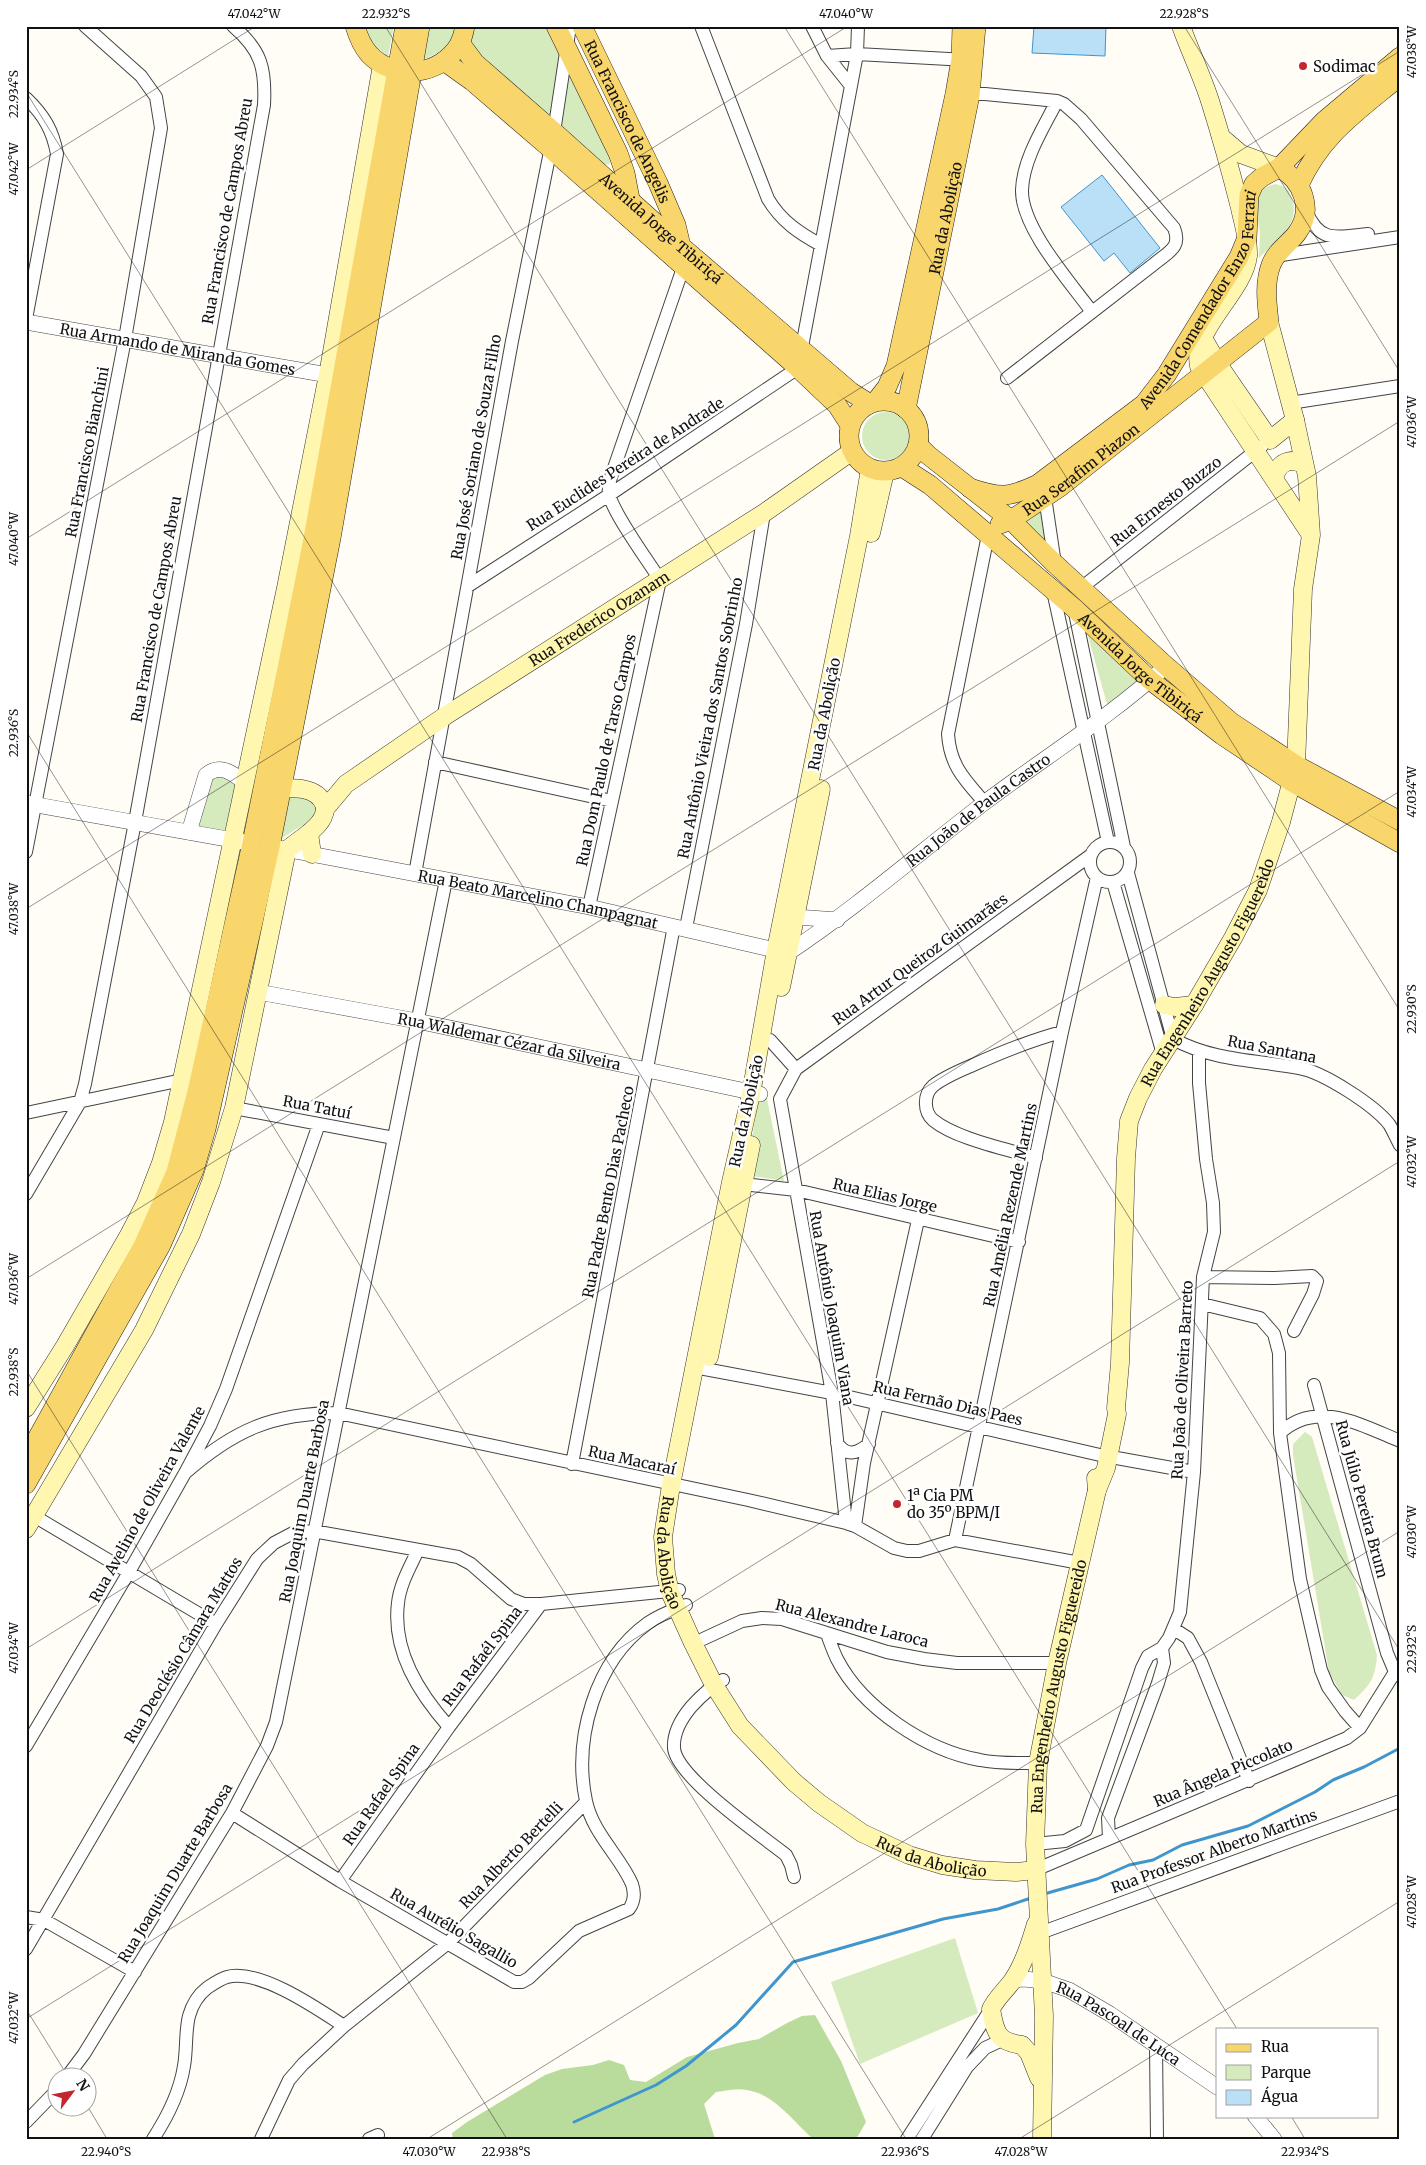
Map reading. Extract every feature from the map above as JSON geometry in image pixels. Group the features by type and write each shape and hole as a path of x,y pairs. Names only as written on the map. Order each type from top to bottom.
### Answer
{"main road":[{"path":"355,26 359,40 369,54 398,69"},
{"path":"30,1523 107,1395 170,1280 191,1234 211,1182 234,1108 264,955 271,789 331,538 405,26"},
{"path":"26,1408 70,1338 146,1202 161,1163 182,1080 286,588 328,375 370,144 398,69 420,26"},
{"name":"Rua Francisco de Angelis","path":"556,26 618,153 625,173 625,205"},
{"name":"Rua Francisco de Angelis","path":"582,26 658,183 676,226 682,247"},
{"name":"Rua da Abolição","path":"962,26 968,60"},
{"name":"Rua da Abolição","path":"906,409 968,60 976,26"},
{"path":"1181,26 1210,100 1246,238 1248,255 1243,273 1203,338 1197,357 1211,369 1270,440 1295,420"},
{"name":"Avenida Jorge Tibiriçá","path":"398,69 434,67 444,61 463,35"},
{"name":"Avenida Jorge Tibiriçá","path":"463,35 474,62 553,140 625,205 683,268 798,368 837,405 850,425"},
{"name":"Avenida Comendador Enzo Ferrari","path":"970,488 992,496 1008,496 1038,484 1144,404 1167,374 1239,257 1246,238 1249,195 1254,184 1273,170 1279,168 1324,122 1400,57"},
{"name":"Avenida Jorge Tibiriçá","path":"444,61 603,176 625,205 682,247 851,392 873,403"},
{"path":"1299,185 1313,156 1326,140 1400,76"},
{"name":"Rua da Abolição","path":"873,403 888,387 896,366 963,94"},
{"path":"1220,136 1241,154 1287,172 1299,185 1303,194 1305,209 1303,224 1275,256 1267,279 1269,322"},
{"path":"603,176 616,162 618,153"},
{"name":"Rua Serafim Piazon","path":"930,485 954,496 989,521 997,524 1011,520 1045,497 1269,322"},
{"name":"Rua Engenheiro Augusto Figuereido","path":"1043,1981 1035,1844 1038,1763 1057,1662 1104,1456 1116,1426 1129,1121 1138,1098 1194,1005 1258,890 1281,822 1294,773 1303,589 1311,535 1306,471 1295,420 1269,322"},
{"path":"1211,369 1256,451 1311,535"},
{"path":"894,402 906,409 917,424 918,445 915,454 886,469 860,463 852,452 848,435 855,415 863,407 873,403 894,402"},
{"name":"Avenida Jorge Tibiriçá","path":"918,445 1011,520 1081,588 1166,666 1231,722 1294,773 1400,843"},
{"name":"Rua Frederico Ozanam","path":"269,847 309,833 320,823 325,809 346,784 445,716 764,513 852,452"},
{"path":"1293,460 1306,471 1304,482 1294,489 1278,484 1278,467 1283,463 1293,460"},
{"name":"Avenida Jorge Tibiriçá","path":"886,469 930,485 1074,608 1150,680 1222,735 1294,773 1400,821"},
{"name":"Rua da Abolição","path":"886,469 857,546 755,1094 743,1184 663,1537 666,1574 740,1726 750,1734 766,1755 819,1804 845,1823 882,1844 909,1855 950,1866 984,1871 1016,1872 1036,1877"},
{"name":"Rua Frederico Ozanam","path":"245,783 271,789 297,788 314,792 346,784"},
{"path":"314,792 324,802 325,809"},
{"path":"309,833 312,854"},
{"path":"26,1459 143,1246 176,1172 197,1092 269,847"},
{"path":"26,1484 161,1245 194,1170 206,1129 269,847"},
{"name":"Rua da Abolição","path":"700,1368 731,1182 770,1040 782,951"},
{"path":"1164,1005 1175,1007 1194,1005"},
{"name":"Rua da Abolição","path":"678,1599 703,1639 718,1682"},
{"path":"1038,1920 1025,1957 992,2009 995,2029 1002,2040 1011,2044 1022,2045 1031,2042 1044,2032"},
{"path":"1042,2139 1043,1981"},
{"path":"1022,2045 1033,2060 1042,2088"}],"street":[{"name":"Rua Francisco Bianchini","path":"26,852 31,803 126,339 162,128 156,97 141,76 85,26"},
{"name":"Rua Francisco de Campos Abreu","path":"26,1194 80,1102 85,1084 135,822 264,105 265,84 260,59 248,39 233,26"},
{"name":"Rua José Soriano de Souza Filho","path":"415,874 512,340 553,140 570,26"},
{"path":"701,26 768,199 776,213 789,225 821,245"},
{"path":"812,26 827,56 851,86"},
{"path":"798,368 857,54 858,26"},
{"path":"827,56 857,54 968,60"},
{"path":"963,94 985,94 1057,101 1081,119 1174,228 1178,238 1177,244 1173,248 1007,378"},
{"path":"26,98 47,121 54,137 57,154 26,320"},
{"path":"1057,101 1026,169 1022,190 1024,209 1033,230 1092,312"},
{"path":"1305,209 1312,225 1320,232 1332,237 1400,230"},
{"path":"1275,256 1400,237"},
{"path":"660,580 617,512 609,495 612,474 683,268"},
{"name":"Rua Armando de Miranda Gomes","path":"26,320 328,375"},
{"name":"Rua Euclides Pereira de Andrade","path":"468,586 609,495 798,368"},
{"path":"1290,403 1400,386"},
{"name":"Rua Ernesto Buzzo","path":"1081,588 1270,440"},
{"path":"1045,497 1055,564"},
{"name":"Rua Antônio Vieira dos Santos Sobrinho","path":"680,927 746,624 764,513"},
{"path":"985,802 964,779 952,760 948,734 988,535"},
{"name":"Rua Dom Paulo de Tarso Campos","path":"589,907 660,580"},
{"path":"1053,590 1108,842"},
{"path":"1074,608 1124,847 1130,857 1128,873 1173,1039"},
{"name":"Rua João de Paula Castro","path":"782,951 836,920 985,802 1085,730 1166,666"},
{"path":"435,762 612,802"},
{"path":"189,832 206,775 216,769 224,769 245,783"},
{"name":"Rua Beato Marcelino Champagnat","path":"31,803 589,907 782,951"},
{"path":"1124,847 1108,842 1098,846 1092,856 1091,867 1097,877 1107,882 1123,878 1128,873"},
{"name":"Rua Artur Queiroz Guimarães","path":"780,1099 796,1069 1092,856"},
{"name":"Rua Amélia Rezende Martins","path":"955,1540 1062,1032 1097,877"},
{"name":"Rua Joaquim Duarte Barbosa","path":"74,2068 135,1972 232,1813 267,1746 276,1722 290,1661 313,1532 446,880"},
{"path":"1113,882 1163,1054"},
{"path":"789,916 836,920"},
{"name":"Rua Padre Bento Dias Pacheco","path":"572,1464 648,1072 680,927"},
{"name":"Rua Waldemar Cézar da Silveira","path":"258,992 417,1021 755,1094"},
{"path":"1036,1158 955,1132 932,1119 926,1108 926,1095 931,1088 946,1077 1014,1047 1062,1032"},
{"name":"Rua Santana","path":"1173,1039 1200,1051 1244,1061 1300,1068 1316,1072 1376,1111 1389,1124 1400,1144"},
{"path":"770,1040 796,1069"},
{"name":"Rua João de Oliveira Barreto","path":"1081,1850 1086,1830 1142,1668 1148,1656 1162,1648 1174,1629 1180,1612 1194,1472 1203,1278 1214,1232 1213,1204 1206,1159 1199,1083 1200,1051"},
{"path":"26,1113 182,1080"},
{"name":"Rua Antônio Joaquim Viana","path":"780,1099 832,1393 837,1443 851,1525"},
{"name":"Rua Tatuí","path":"234,1108 394,1138"},
{"name":"Rua Avelino de Oliveira Valente","path":"26,1746 129,1572 210,1426 226,1389 319,1124"},
{"name":"Rua Elias Jorge","path":"743,1184 796,1190 918,1220 1019,1242"},
{"path":"851,1525 918,1220"},
{"path":"1203,1278 1312,1276 1317,1281 1313,1294 1294,1331"},
{"path":"1202,1304 1260,1318 1274,1334 1279,1353 1280,1433 1300,1579 1320,1670 1328,1687 1360,1728"},
{"name":"Rua Fernão Dias Paes","path":"700,1368 832,1393 1104,1456 1194,1472"},
{"name":"Rua Júlio Pereira Brum","path":"1314,1385 1387,1653 1398,1674"},
{"name":"Rua Macaraí","path":"185,1473 206,1454 250,1428 272,1420 307,1413 338,1413 748,1500 851,1525 894,1548 907,1551 919,1551 955,1540 1080,1563"},
{"path":"1322,1415 1358,1424 1400,1441"},
{"name":"Rua Júlio Pereira Brum","path":"1280,1433 1290,1423 1322,1415"},
{"path":"837,1443 843,1450 850,1453 858,1452 869,1444"},
{"path":"30,1523 129,1572 216,1624"},
{"name":"Rua Deoclésio Câmara Mattos","path":"26,1949 216,1624 257,1559 274,1543 293,1533 313,1532 458,1557 485,1576 511,1599 524,1604 541,1604"},
{"path":"418,1550 402,1587 398,1603 400,1641 406,1663 418,1688 449,1726"},
{"path":"541,1604 678,1599"},
{"path":"586,1802 583,1748 588,1716 600,1682 610,1665 634,1635 678,1599"},
{"name":"Rua Rafaél Spina","path":"449,1726 541,1604"},
{"name":"Rua Alexandre Laroca","path":"703,1639 742,1622 762,1618 782,1619 888,1652 924,1660 957,1663 1057,1662"},
{"path":"1174,1629 1188,1638 1201,1662 1250,1781"},
{"path":"827,1634 837,1659 853,1683 897,1724 925,1742 979,1760 1038,1763"},
{"path":"1109,1838 1108,1818 1158,1683 1164,1663 1162,1648"},
{"name":"Rua Ângela Piccolato","path":"1036,1877 1081,1850 1250,1781 1347,1738 1360,1728 1398,1674"},
{"path":"718,1682 683,1716 676,1730 674,1750 679,1762 688,1774 706,1792 786,1855 794,1876"},
{"name":"Rua Rafael Spina","path":"340,1881 449,1726"},
{"name":"Rua Professor Alberto Martins","path":"1038,1920 1400,1801"},
{"name":"Rua Aurélio Sagallio","path":"232,1813 340,1881 448,1943 485,1967 514,1982 522,1982 529,1978 574,1934 629,1908 635,1898 631,1882 596,1828 586,1802"},
{"name":"Rua Alberto Bertelli","path":"262,2139 289,2080 303,2064 344,2026 448,1943 586,1802"},
{"path":"1035,1844 1065,1841 1086,1830"},
{"path":"26,1917 44,1920 135,1972"},
{"path":"154,2139 166,2119 180,2086 189,2015 200,1993 212,1984 228,1976 243,1976 267,1982 296,1996 344,2026"},
{"name":"Rua Pascoal de Luca","path":"1012,1980 1043,1981 1069,1990 1110,2014 1216,2085"},
{"path":"907,2139 992,2009"},
{"path":"922,2139 930,2133 966,2067 985,2048 1002,2040"},
{"path":"1156,2046 1157,2139"},
{"path":"26,2122 48,2099"},
{"path":"1257,2118 1274,2139"}],"green space":[{"path":"364,26 394,26 388,56 373,45"},
{"path":"428,26 456,26 451,39 444,48 434,55 421,60"},
{"path":"477,26 546,26 562,53 611,158 610,164 603,165 474,49 469,38"},
{"path":"1275,184 1288,190 1294,209 1293,217 1285,232 1259,258 1260,234 1256,200 1262,191"},
{"path":"881,412 891,412 903,419 910,431 910,441 903,453 891,460 881,460 873,456 866,449 862,441 862,431 866,423 873,416"},
{"path":"1039,503 1046,547 1018,518"},
{"path":"1086,629 1143,682 1107,704"},
{"path":"217,777 225,778 236,786 225,830 211,830 199,826 200,815 210,779"},
{"path":"287,792 316,802 319,809 311,820 277,841"},
{"path":"767,1099 784,1181 746,1175 758,1102"},
{"path":"1305,1432 1312,1437 1377,1655 1375,1670 1371,1680 1354,1700 1342,1695 1329,1672 1293,1455 1293,1444"},
{"path":"955,1938 978,2013 860,2064 831,1982"},
{"path":"815,2015 841,2061 866,2122 858,2136 853,2139 813,2139 775,2103 757,2093 739,2089 716,2092 704,2104 715,2139 453,2139 452,2133 467,2122 545,2075 562,2069 593,2065 609,2060 624,2065 630,2080 646,2082 687,2057 759,2039 802,2016"}],"water":[{"path":"1034,26 1106,26 1105,56 1032,53"},
{"path":"1102,175 1160,248 1130,273 1114,253 1104,261 1061,207"}],"waterway":[{"path":"1044,1894 1097,1879 1129,1865 1153,1860 1182,1845 1248,1826 1315,1792 1333,1780 1364,1767 1400,1748"},
{"path":"574,2122 656,2085 686,2066 736,2025 793,1962 943,1919 998,1909 1031,1898"}],"place":[{"name":"Sodimac","path":"1303,66"},
{"name":"1ª Cia PM do 35º BPM/I","path":"897,1504"}]}
